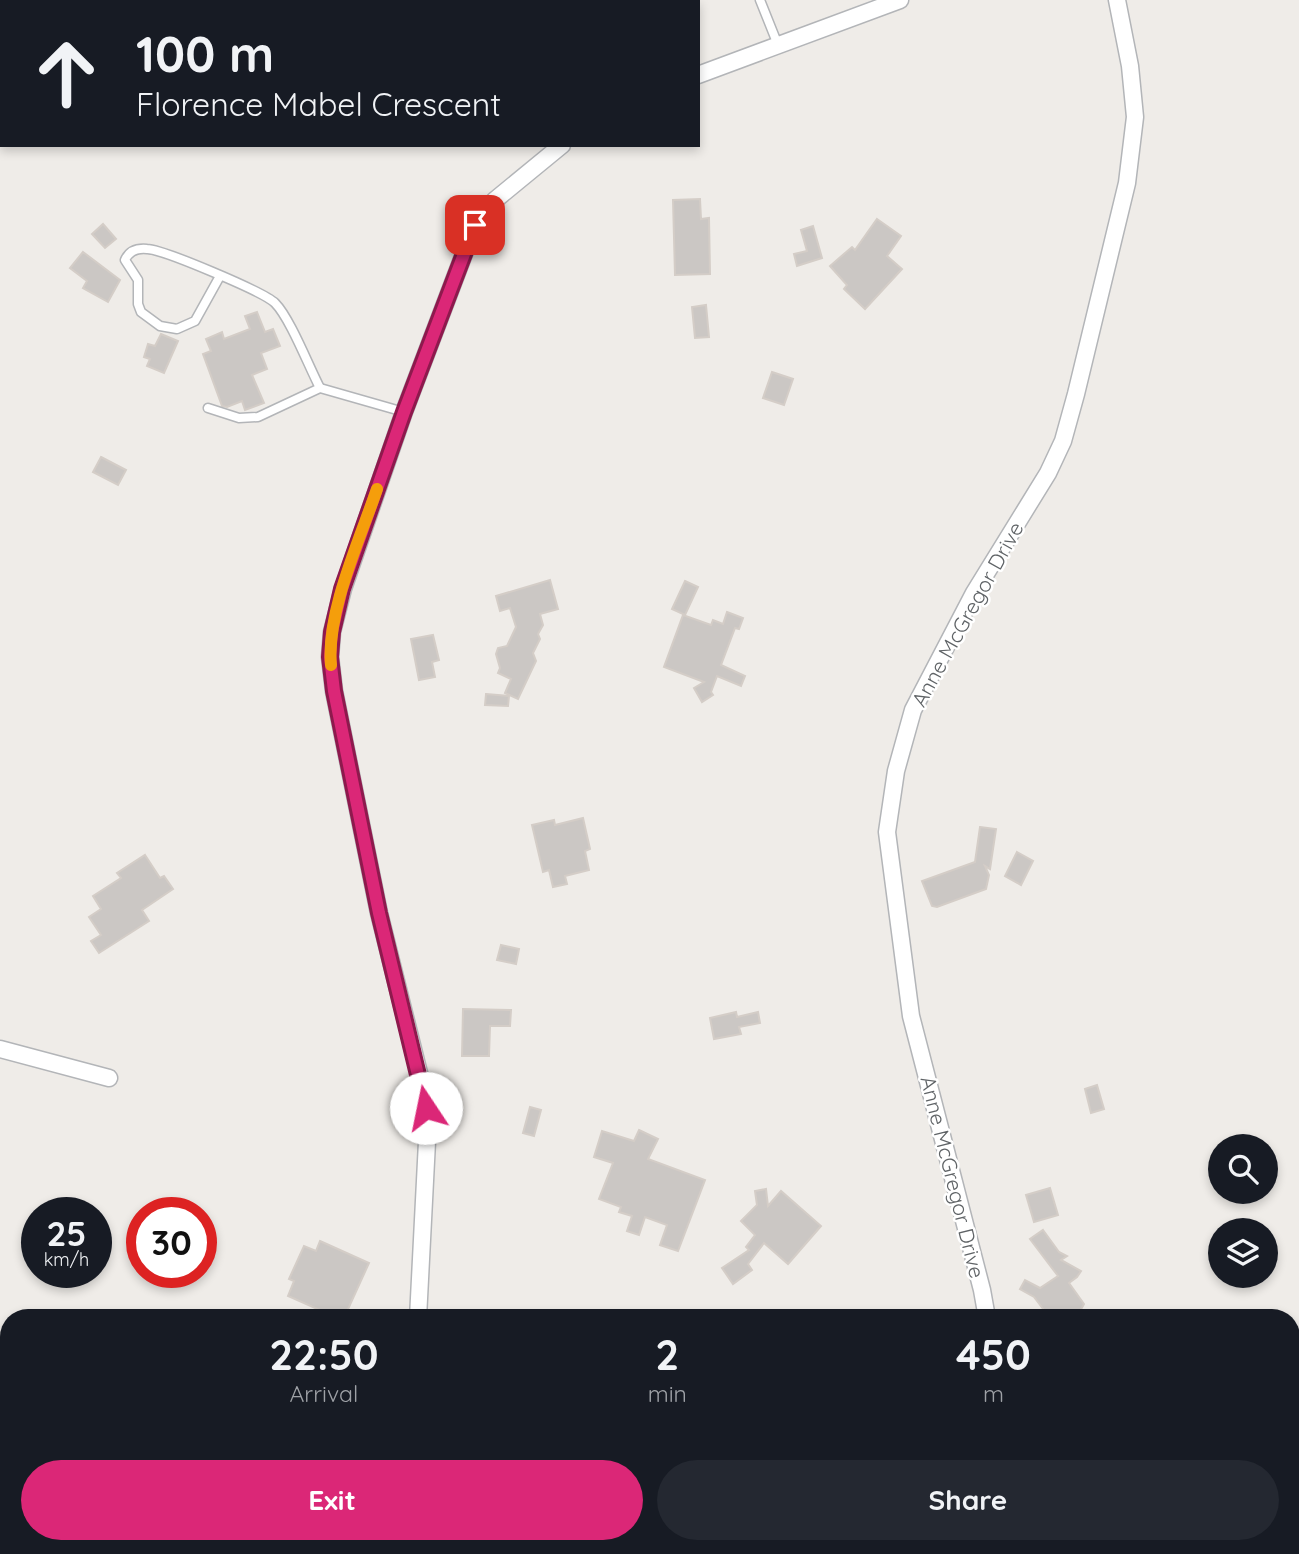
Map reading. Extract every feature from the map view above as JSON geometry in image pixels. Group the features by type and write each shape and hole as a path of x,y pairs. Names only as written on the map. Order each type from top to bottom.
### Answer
{"street":[{"path":"700,74 900,0"},
{"name":"Anne McGregor Drive","path":"985,1309 911,1017 887,832 896,771 913,710 974,593 1048,473 1063,441 1073,406 1127,183 1135,117 1130,66 1116,0"},
{"path":"418,1309 428,1122 424,1093 379,913 334,691 330,657 332,632 342,589 404,412 475,225 495,200 560,147"},
{"path":"0,1049 109,1078"}],"lane":[{"path":"760,0 778,45"},
{"path":"220,276 195,321 177,329 160,326 141,312 138,304 138,280 125,260 128,254 134,251 151,248 220,276 271,299 277,305 320,388"},
{"path":"208,408 239,418 258,417 320,388 404,412"}],"building":[{"path":"700,199 701,219 709,218 710,274 675,275 673,200"},
{"path":"877,219 901,236 887,256 902,269 865,309 844,289 847,285 830,266 852,247 855,250"},
{"path":"103,224 116,239 105,248 92,234"},
{"path":"813,226 822,258 797,266 794,254 807,251 801,230"},
{"path":"83,252 120,280 108,302 83,288 87,281 70,268"},
{"path":"706,305 709,337 695,338 692,307"},
{"path":"257,312 265,332 273,329 280,346 261,353 267,369 252,375 264,403 245,410 242,401 227,407 222,406 203,354 211,351 206,339 222,332 224,339 250,329 245,316"},
{"path":"161,334 178,341 164,373 147,366 150,359 144,357 148,344 155,346"},
{"path":"772,372 793,379 784,405 763,398"},
{"path":"101,457 126,470 118,485 93,472"},
{"path":"550,580 558,609 540,614 543,625 533,653 536,661 518,699 505,693 511,679 498,673 498,648 507,646 516,627 510,608 500,611 496,596"},
{"path":"685,581 698,587 685,615 672,609"},
{"path":"727,612 743,618 739,629 735,628 721,665 745,676 741,686 717,676 711,692 713,695 702,702 694,688 704,682 664,667 683,615 711,625 713,620 723,624"},
{"path":"433,635 439,660 432,662 435,677 419,680 411,639"},
{"path":"486,694 509,696 508,706 485,705"},
{"path":"583,818 590,849 585,851 589,870 565,876 567,884 553,887 549,870 543,872 532,825 554,820 555,825"},
{"path":"980,827 996,829 990,869 985,866 989,875 986,889 937,907 932,906 922,881 975,862"},
{"path":"1017,852 1033,861 1021,885 1005,876"},
{"path":"145,855 160,878 164,876 173,889 142,910 149,921 99,953 91,941 101,935 89,917 101,909 93,896 121,878 117,873"},
{"path":"501,945 519,949 516,964 497,960"},
{"path":"463,1009 511,1010 510,1026 490,1026 489,1056 462,1056"},
{"path":"736,1012 737,1017 758,1012 760,1023 739,1027 741,1034 714,1039 710,1018"},
{"path":"1097,1085 1104,1109 1091,1113 1085,1089"},
{"path":"530,1107 541,1110 534,1136 523,1133"},
{"path":"639,1130 658,1139 648,1159 705,1180 678,1251 660,1245 667,1225 645,1217 639,1235 627,1231 632,1216 619,1212 621,1207 599,1199 613,1163 594,1157 602,1131 634,1141"},
{"path":"1050,1188 1058,1215 1034,1222 1026,1195"},
{"path":"766,1189 768,1206 781,1191 821,1226 788,1264 764,1243 748,1264 752,1270 733,1284 722,1268 749,1250 746,1247 755,1235 741,1221 757,1205 755,1191"},
{"path":"1043,1230 1059,1252 1067,1256 1061,1260 1081,1271 1069,1283 1084,1304 1081,1309 1043,1309 1034,1297 1020,1289 1025,1280 1040,1288 1058,1276 1030,1239"},
{"path":"320,1241 369,1263 348,1309 317,1309 288,1296 294,1281 289,1279 304,1246 316,1251"}],"slow traffic":[{"path":"331,665 332,632 342,589 377,489"}],"route":[{"path":"426,1108 379,913 334,691 330,657 332,632 342,589 404,412 475,225"}]}
